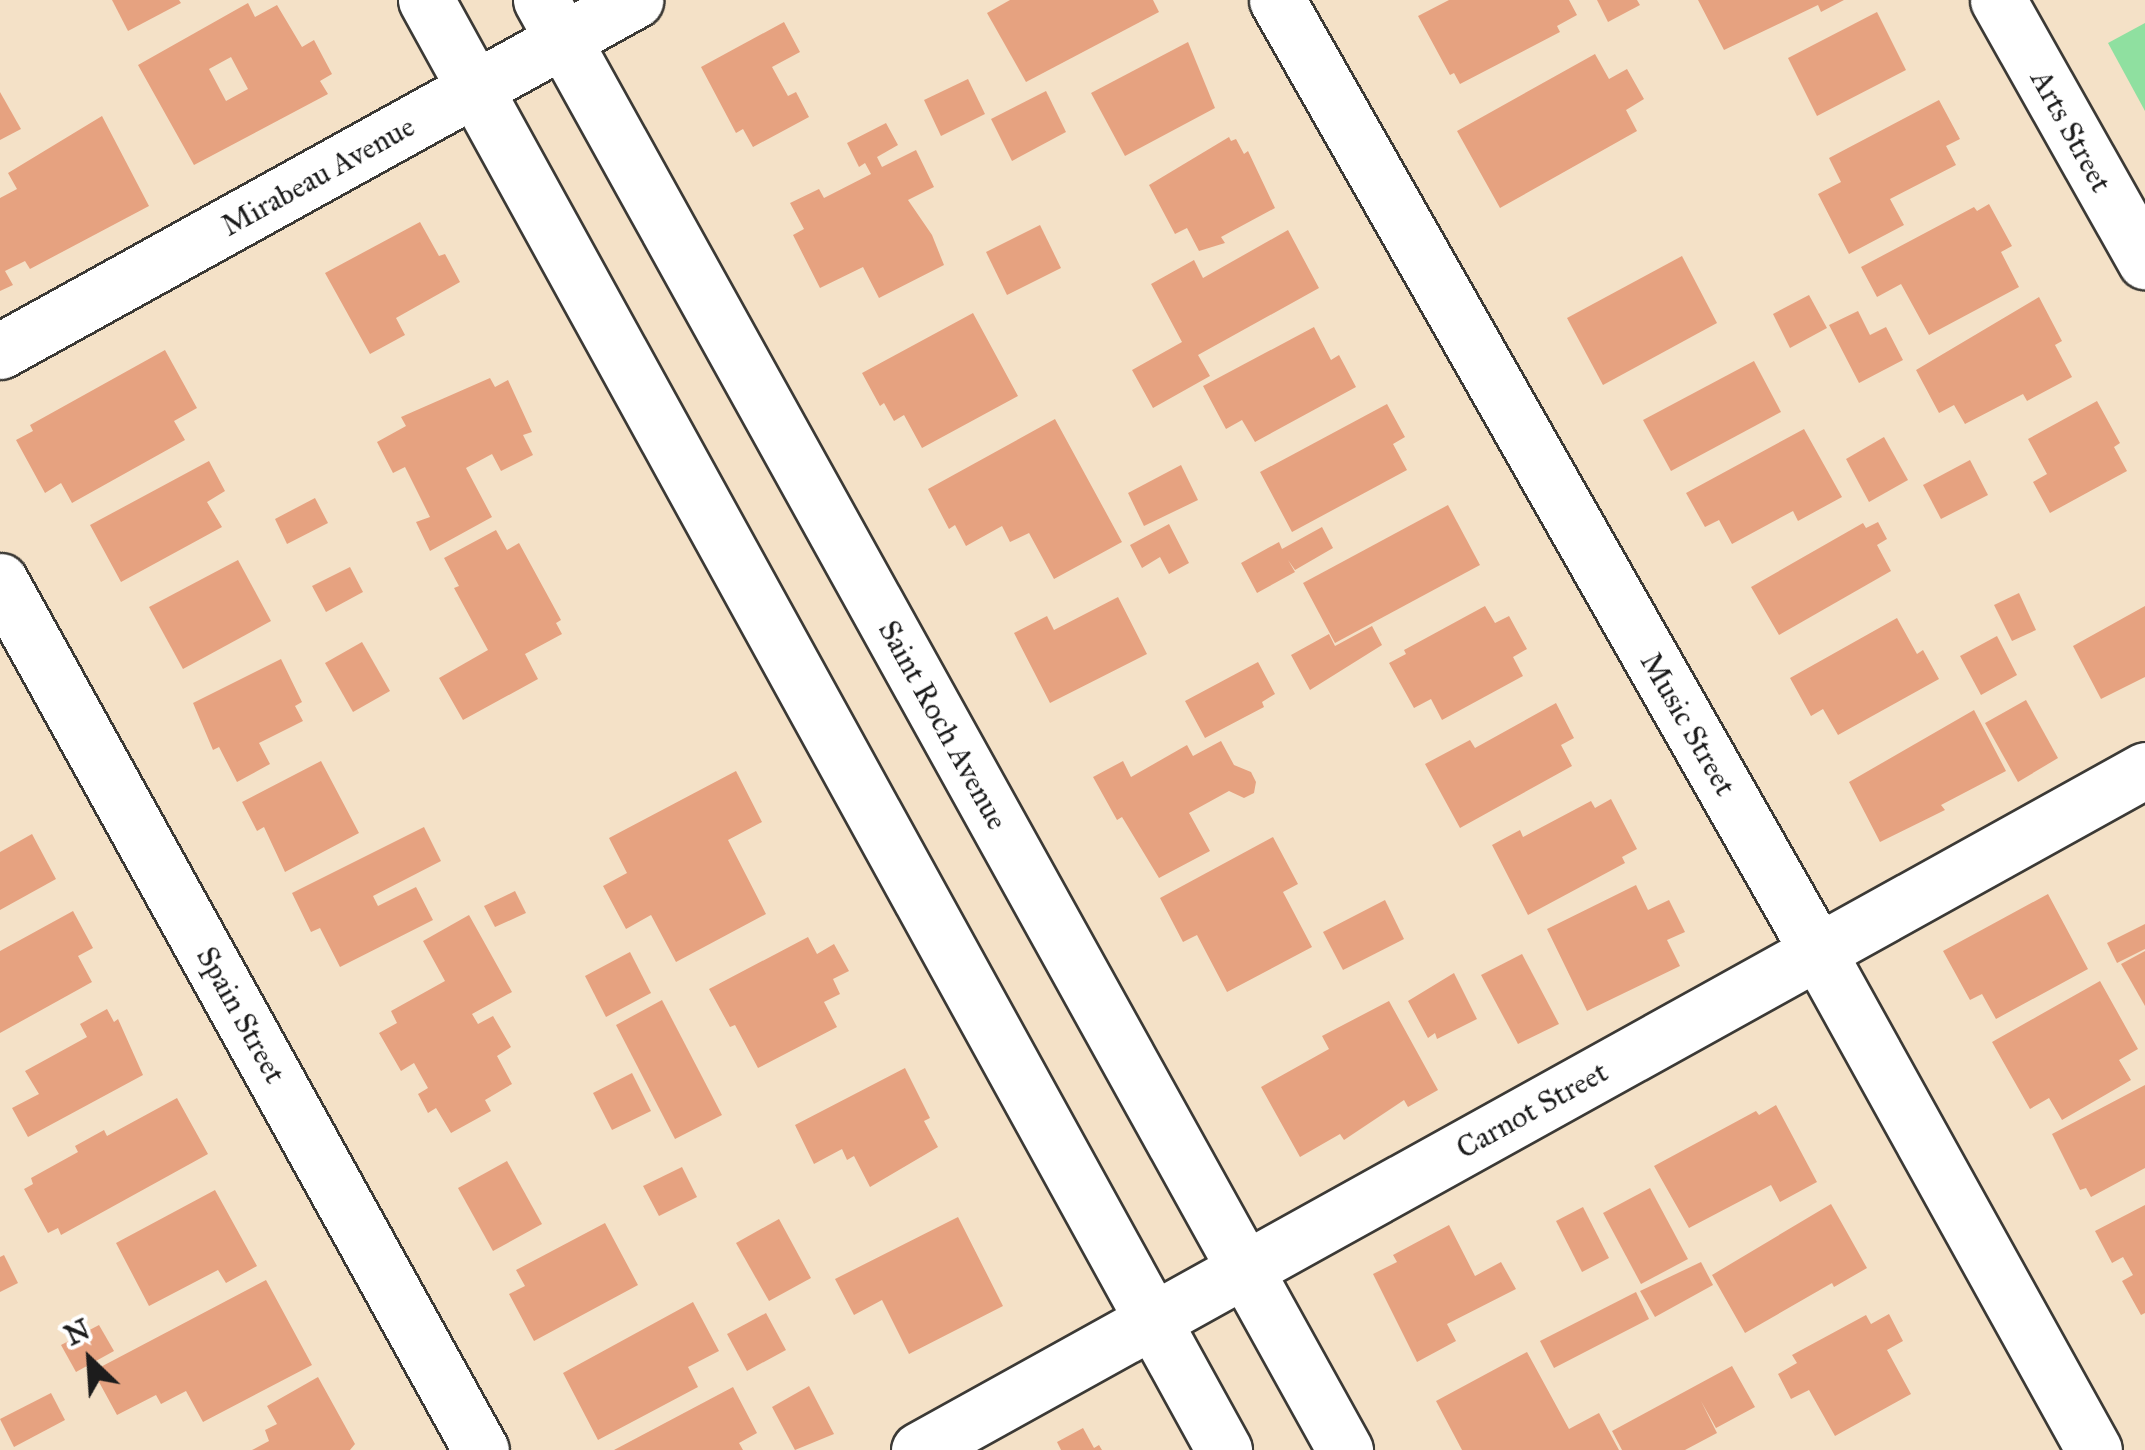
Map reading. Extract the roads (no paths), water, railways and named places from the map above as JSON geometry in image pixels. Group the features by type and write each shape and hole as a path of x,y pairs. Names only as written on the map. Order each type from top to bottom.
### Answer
{"street":[{"path":"426,0 1224,1450"},
{"name":"Mirabeau Avenue","path":"0,351 475,89 552,20 636,0"},
{"name":"Music Street","path":"1277,0 1818,952 2094,1450"},
{"name":"Arts Street","path":"1998,0 2145,261"},
{"name":"Saint Roch Avenue","path":"552,20 1345,1450"},
{"name":"Spain Street","path":"0,580 481,1450"},
{"name":"Carnot Street","path":"919,1450 2145,770"}]}
